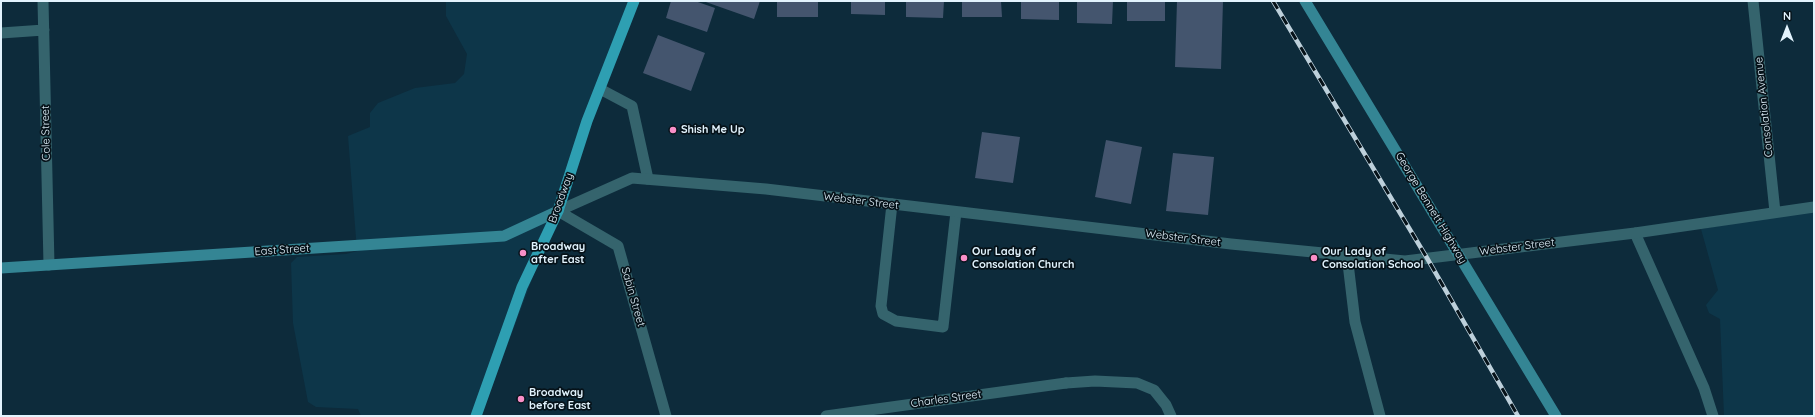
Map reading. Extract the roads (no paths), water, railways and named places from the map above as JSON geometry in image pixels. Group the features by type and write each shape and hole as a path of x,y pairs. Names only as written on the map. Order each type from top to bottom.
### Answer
{"main road":[{"name":"Broadway","path":"476,416 522,287 558,211 600,89 634,1"},
{"name":"George Bennett Highway","path":"1305,1 1556,416"},
{"name":"East Street","path":"1,268 504,236 558,211"}],"street":[{"name":"Cole Street","path":"43,1 48,265"},
{"name":"Consolation Avenue","path":"1753,1 1774,212"},
{"path":"1,33 44,30"},
{"path":"600,89 632,106 648,179"},
{"name":"Webster Street","path":"558,211 632,178 766,189 1231,244 1404,261 1635,233 1814,207"},
{"path":"892,204 881,306 883,314 896,321 943,327 956,212"},
{"name":"Sabin Street","path":"558,211 618,246 666,416"},
{"path":"1635,233 1704,388 1713,416"},
{"path":"1347,255 1355,322 1380,416"},
{"name":"Charles Street","path":"826,416 1066,383 1095,381 1137,383 1154,390 1166,405 1171,416"}],"railway":[{"path":"1273,1 1427,258 1518,416"}],"place":[{"name":"Shish Me Up","path":"673,130"},
{"name":"Broadway after East","path":"523,253"},
{"name":"Our Lady of Consolation Church","path":"964,258"},
{"name":"Our Lady of Consolation School","path":"1314,258"},
{"name":"Broadway before East","path":"521,399"}]}
